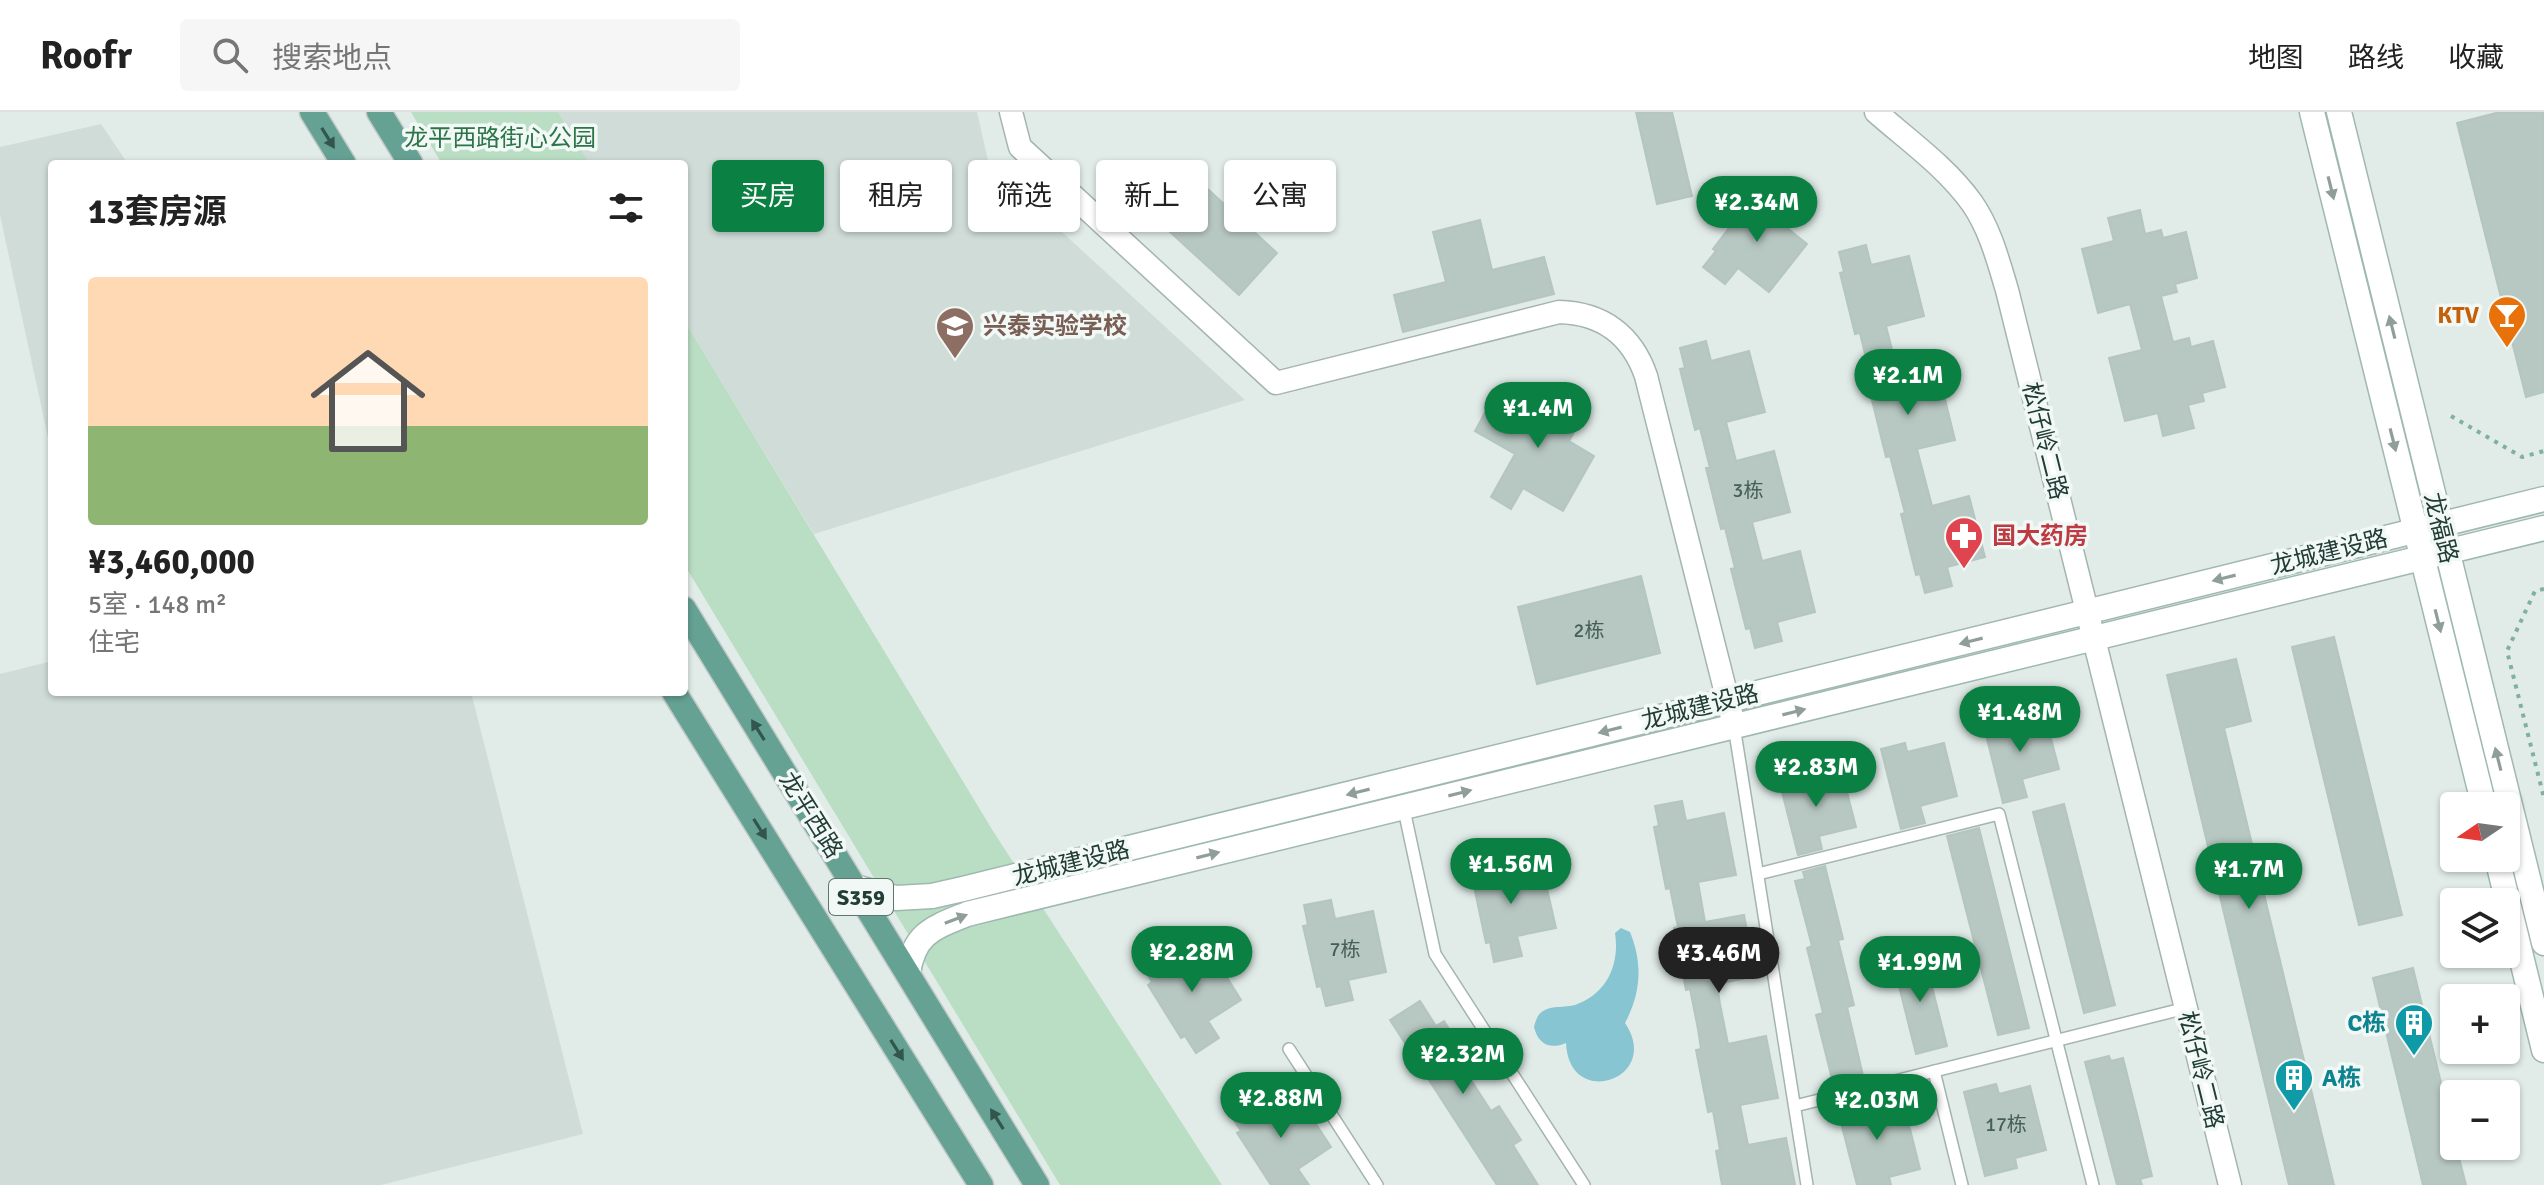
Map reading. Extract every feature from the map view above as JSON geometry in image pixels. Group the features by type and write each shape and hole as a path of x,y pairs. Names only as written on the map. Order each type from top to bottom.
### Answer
{"main road":[{"path":"312,112 342,160"},
{"path":"379,112 409,160"},
{"name":"龙平西路","path":"688,616 1037,1185"},
{"name":"S359","path":"676,696 981,1185"}],"street":[{"path":"1011,112 1020,147 1276,383 1559,312 1588,315 1614,328 1634,349 1646,376 1734,726"},
{"name":"松仔岭二路","path":"1876,112 1945,172 1973,205 1993,244 2230,1185"},
{"name":"龙福路","path":"2312,112 2480,792"},
{"name":"龙福路","path":"2339,112 2543,933"},
{"name":"龙城建设路","path":"855,887 896,898 932,896 2544,499"},
{"name":"龙城建设路","path":"908,973 911,953 922,937 967,914 2544,528"},
{"path":"2500,872 2544,1050"}],"lane":[{"path":"1734,726 1807,1185"},
{"path":"1398,782 1435,954 1584,1185"},
{"path":"1758,874 1999,814 2093,1185"},
{"path":"1795,1106 2186,1008"},
{"path":"1289,1049 1377,1185"},
{"path":"1934,1071 1962,1185"}],"path":[{"path":"2451,416 2522,457 2544,451"},
{"path":"2544,589 2535,591 2507,651 2544,798"}],"shaded area":[{"name":"兴泰实验学校","path":"558,112 977,112 988,160 968,160 968,232 1062,232 1245,400 814,534 688,327 688,160 588,160"},
{"path":"101,124 125,160 48,160 48,437 0,215 0,147"},
{"path":"48,662 48,696 472,696 583,1134 381,1185 0,1185 0,674"}],"green space":[{"name":"龙平西路街心公园","path":"411,112 558,112 588,160 440,160"},
{"path":"688,327 993,831 1222,1185 1060,1185 688,571"}],"water":[{"path":"1621,928 1630,932 1638,967 1637,989 1625,1023 1633,1043 1632,1059 1624,1072 1611,1080 1596,1081 1582,1076 1571,1064 1566,1043 1555,1046 1546,1044 1538,1038 1534,1027 1543,1011 1575,1005 1603,986 1613,967 1615,933"}],"building":[{"path":"1636,112 1672,112 1692,196 1657,204"},
{"path":"2500,112 2544,112 2544,392 2526,397 2457,123"},
{"path":"1767,186 1788,203 1776,219 1807,244 1769,292 1738,268 1725,284 1703,267 1751,199 1754,202"},
{"path":"1208,189 1224,204 1224,232 1254,232 1277,253 1239,295 1170,232 1208,232"},
{"path":"2140,210 2145,234 2161,230 2163,238 2186,232 2197,278 2175,284 2177,292 2161,296 2173,342 2189,338 2191,347 2213,341 2225,387 2202,393 2204,401 2188,405 2194,428 2163,436 2158,413 2125,421 2109,358 2142,350 2130,304 2098,313 2082,249 2114,241 2108,218"},
{"path":"1480,220 1492,270 1544,257 1554,294 1403,332 1394,295 1446,282 1433,232"},
{"path":"1866,245 1871,265 1909,256 1924,316 1886,326 1902,389 1940,379 1955,440 1917,449 1932,506 1969,496 1985,557 1947,567 1952,586 1925,593 1920,574 1916,575 1901,514 1905,513 1890,456 1886,457 1871,396 1875,396 1860,333 1855,334 1840,273 1844,272 1839,252"},
{"path":"1706,341 1711,361 1749,351 1765,412 1726,422 1736,461 1774,451 1790,512 1752,522 1762,561 1800,551 1815,612 1777,622 1782,641 1755,648 1750,628 1746,629 1731,569 1735,568 1725,528 1721,529 1700,428 1695,430 1680,369 1685,368 1680,348"},
{"path":"1532,385 1584,415 1569,441 1594,456 1563,511 1523,488 1511,509 1491,497 1515,454 1475,431 1488,407 1512,421"},
{"path":"1641,576 1660,653 1537,684 1518,607"},
{"path":"2334,637 2402,915 2359,925 2292,647"},
{"path":"2236,659 2251,721 2224,728 2334,1185 2289,1185 2167,675"},
{"path":"2045,716 2059,769 2022,779 2027,797 2003,803 1983,723 2006,717 2008,725"},
{"path":"1905,743 1907,752 1944,743 1957,796 1920,806 1925,823 1901,829 1881,749"},
{"path":"1842,773 1856,827 1819,836 1822,849 1798,855 1779,780 1803,774 1805,782"},
{"path":"1682,801 1686,821 1724,813 1736,875 1698,882 1705,922 1744,915 1756,976 1717,984 1720,1004 1728,1044 1766,1036 1778,1098 1740,1105 1748,1145 1786,1138 1795,1185 1722,1185 1713,1111 1708,1112 1696,1050 1701,1049 1698,1029 1690,989 1686,990 1674,928 1678,927 1670,888 1666,889 1654,827 1659,826 1655,806"},
{"path":"2064,804 2115,1005 2084,1013 2033,812"},
{"path":"1979,828 2029,1028 1998,1035 1947,836"},
{"path":"1500,856 1504,875 1542,867 1556,928 1517,936 1522,956 1494,962 1490,942 1486,943 1473,882 1477,881 1472,861"},
{"path":"1825,866 1843,939 1838,940 1854,1005 1847,1007 1864,1080 1834,1087 1816,1015 1823,1013 1807,948 1812,946 1795,881 1805,879 1803,872"},
{"path":"1331,900 1335,919 1373,911 1386,972 1348,980 1353,1000 1326,1006 1321,986 1317,987 1303,926 1308,925 1304,905"},
{"path":"1208,947 1241,1000 1208,1021 1219,1038 1196,1053 1185,1036 1181,1038 1148,985 1152,982 1141,965 1164,951 1175,968"},
{"path":"1924,955 1947,1046 1916,1054 1893,962"},
{"name":"C栋","path":"2413,968 2440,1080 2440,1160 2460,1160 2466,1185 2423,1185 2373,978"},
{"path":"1420,1001 1436,1026 1444,1021 1466,1055 1458,1060 1491,1111 1499,1106 1521,1140 1513,1145 1538,1185 1497,1185 1390,1020"},
{"path":"2109,1056 2111,1061 2123,1058 2152,1176 2140,1179 2142,1185 2117,1185 2085,1062"},
{"path":"1996,1084 1999,1094 2030,1086 2046,1150 2015,1158 2017,1168 1985,1176 1964,1092"},
{"path":"1297,1095 1331,1147 1298,1169 1309,1185 1271,1185 1237,1133 1241,1131 1230,1114 1253,1099 1264,1116"},
{"path":"1868,1096 1873,1113 1904,1105 1920,1169 1889,1177 1891,1185 1857,1185 1838,1104"}],"place":[{"name":"KTV","path":"2507,349"},
{"name":"兴泰实验学校","path":"955,360"},
{"name":"国大药房","path":"1964,570"},
{"name":"C栋","path":"2414,1057"},
{"name":"A栋","path":"2294,1112"}]}
